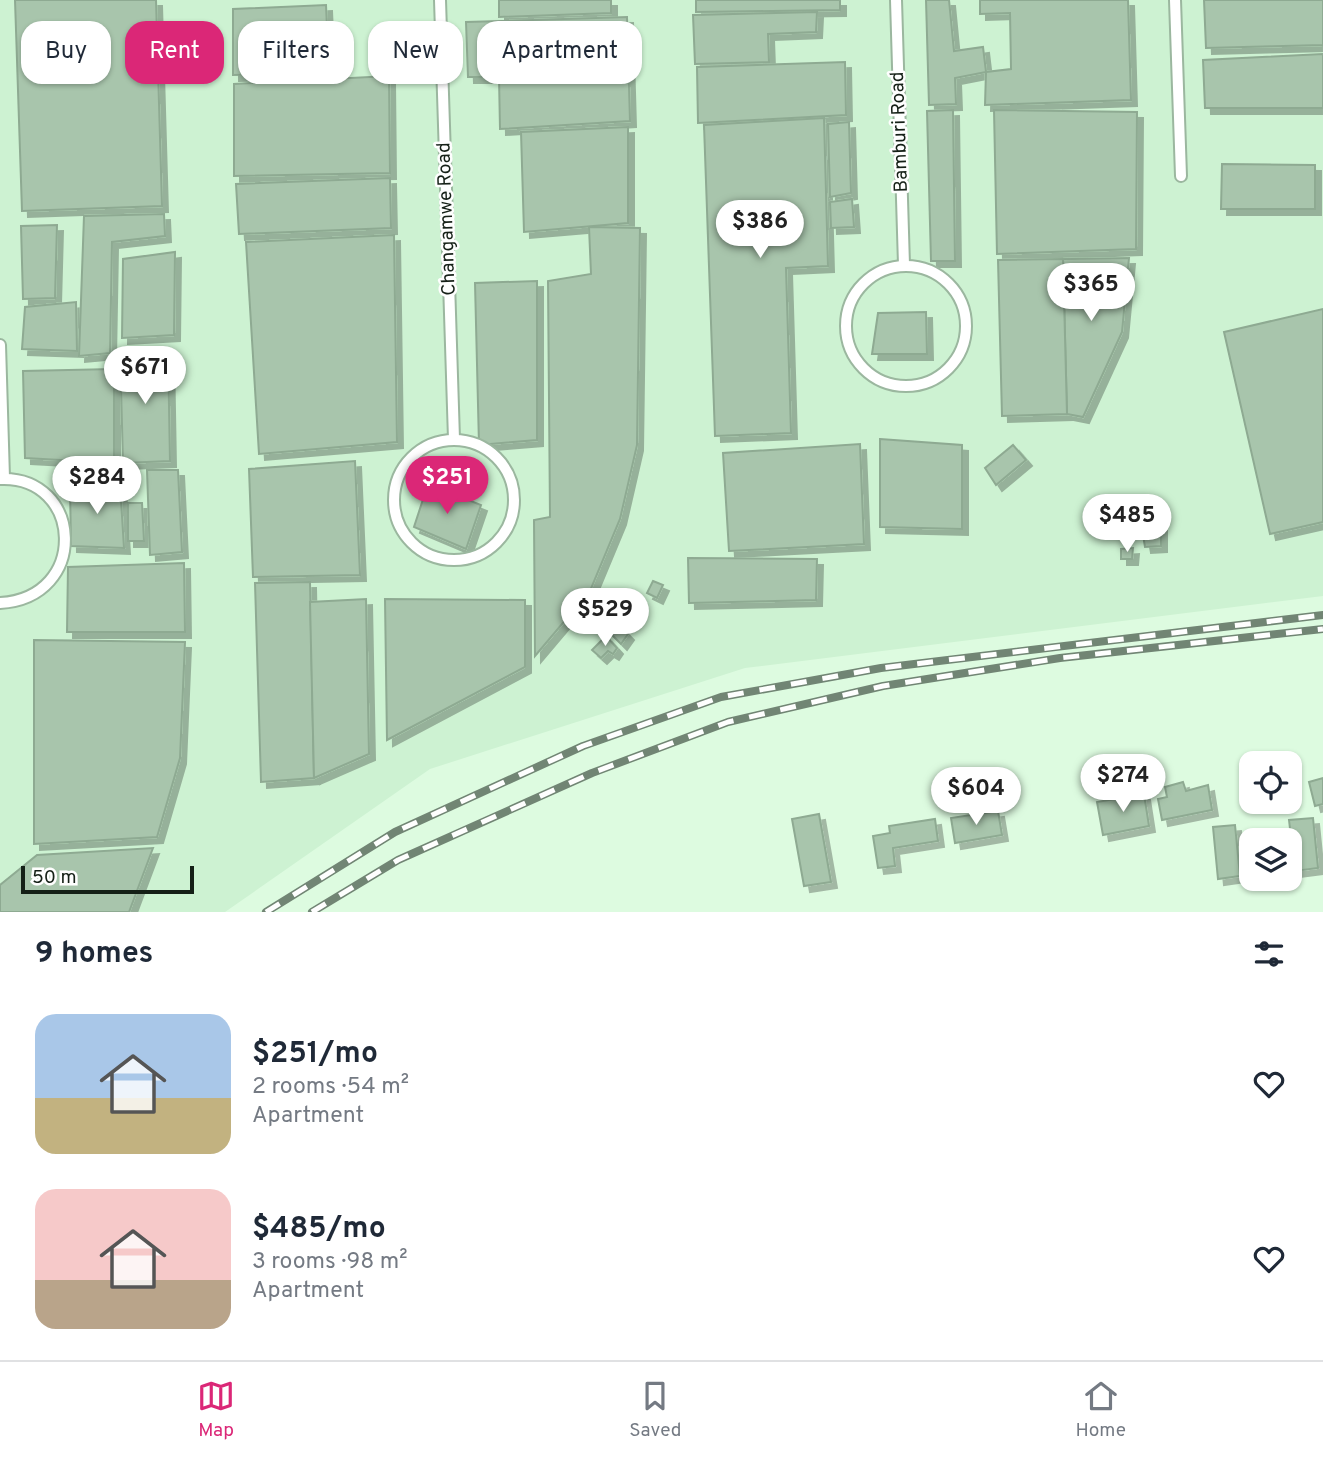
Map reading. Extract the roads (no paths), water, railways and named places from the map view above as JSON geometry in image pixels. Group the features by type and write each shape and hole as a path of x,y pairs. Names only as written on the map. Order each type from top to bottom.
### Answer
{"lane":[{"name":"Changamwe Road","path":"440,0 454,439"},
{"name":"Bamburi Road","path":"896,0 904,265"},
{"path":"1175,0 1181,176"},
{"path":"904,265 923,268 941,276 955,290 963,308 966,327 962,347 952,364 937,377 919,385 899,386 880,380 864,369 852,353 846,334 847,314 854,295 867,279 884,269 904,265"},
{"path":"0,345 2,479 32,485 53,503 65,530 66,544 64,559 49,583 27,599 0,603"},
{"path":"454,439 473,442 490,450 504,464 512,482 515,501 511,520 502,537 487,551 469,559 450,560 430,556 413,544 400,528 394,508 395,488 402,468 415,453 433,443 454,439"}],"railway":[{"path":"266,912 395,832 583,746 721,697 881,668 1323,615"},
{"path":"312,912 398,860 592,773 728,722 883,686 1060,658 1323,629"}]}
